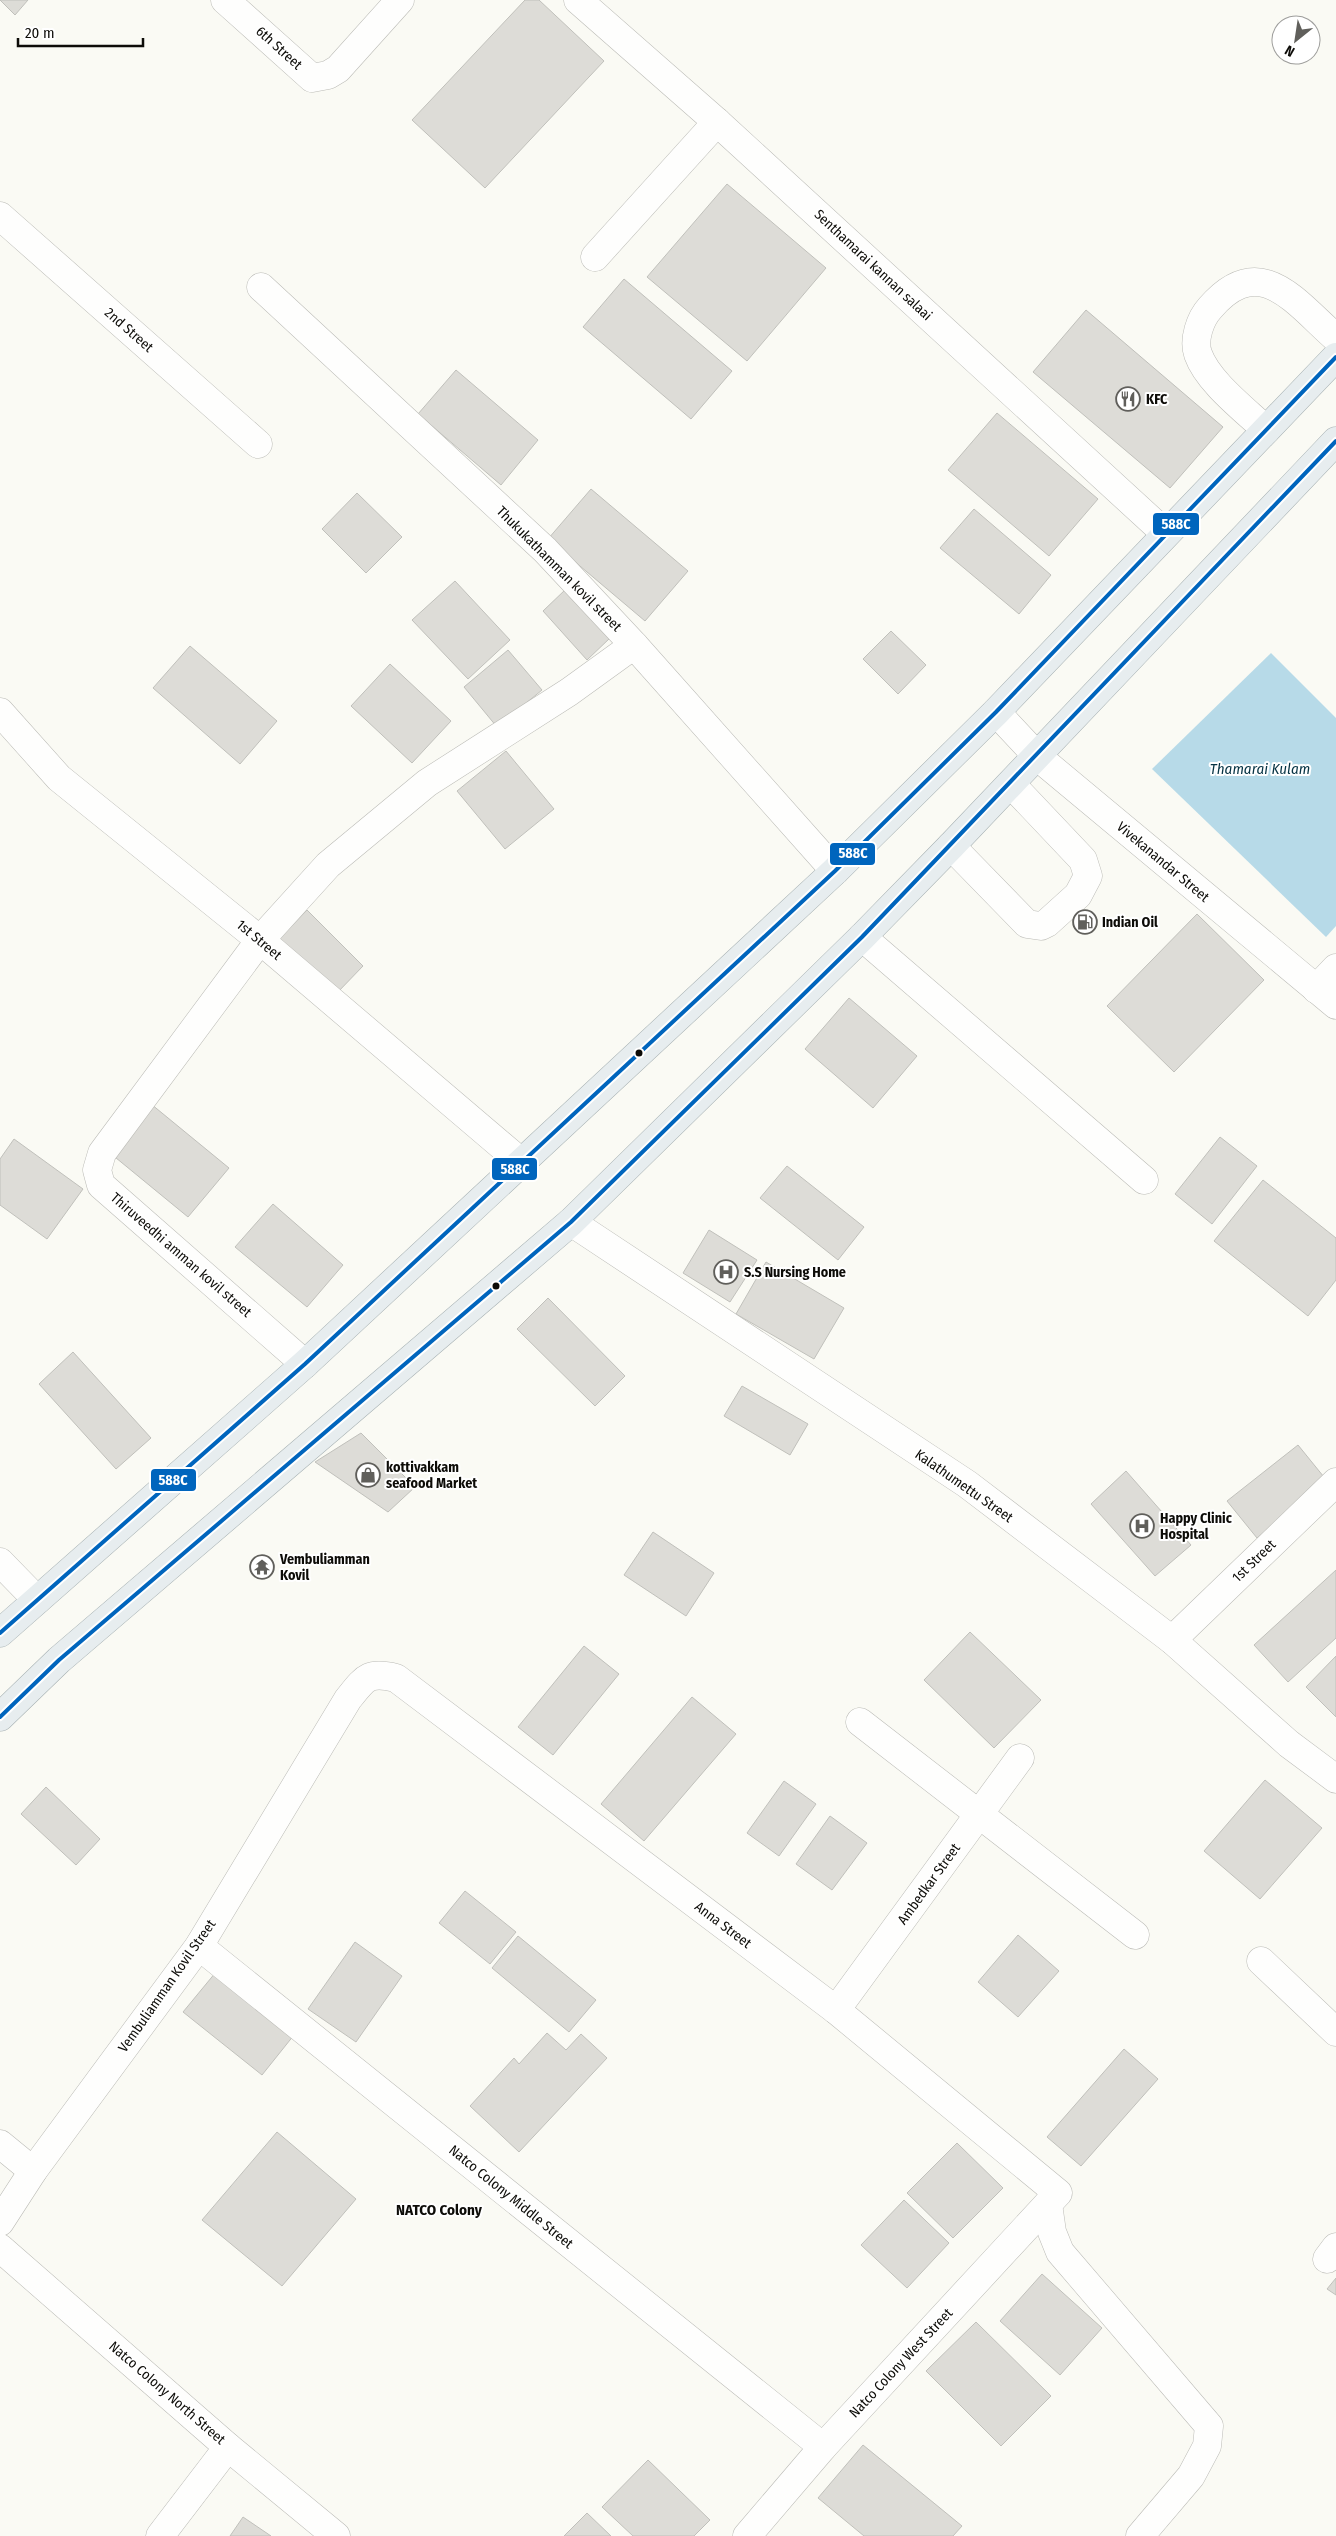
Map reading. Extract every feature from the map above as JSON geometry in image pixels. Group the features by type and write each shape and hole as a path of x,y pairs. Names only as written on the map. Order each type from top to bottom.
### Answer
{"main road":[{"path":"0,1632 305,1364 835,871 996,712 1165,533 1336,357"},
{"path":"0,1717 59,1660 571,1222 862,937 1038,757 1336,441"}],"street":[{"name":"6th Street","path":"225,0 312,78 328,75 338,69 400,0"},
{"name":"Senthamarai kannan salaai","path":"578,0 717,122 1165,533"},
{"path":"595,257 717,122"},
{"name":"2nd Street","path":"0,216 258,444"},
{"path":"1266,430 1206,372 1197,352 1198,331 1208,310 1227,292 1243,284 1260,280 1278,287 1336,338"},
{"name":"Thukukathamman kovil street","path":"261,287 545,550 634,645 835,871"},
{"name":"Thiruveedhi amman kovil street","path":"305,1364 101,1185 97,1170 102,1153 260,940 328,865 427,782 569,692 634,645"},
{"name":"1st Street","path":"0,712 59,778 260,940 522,1164"},
{"name":"Vivekanandar Street","path":"996,712 1038,757 1326,997"},
{"path":"951,846 1027,924 1041,926 1047,923 1078,895 1088,876 1083,860 1011,784"},
{"path":"862,937 1144,1180"},
{"path":"1326,997 1336,968"},
{"name":"Kalathumettu Street","path":"571,1222 966,1484 1172,1640 1290,1744 1336,1779"},
{"name":"1st Street","path":"1172,1640 1336,1482"},
{"path":"0,1562 37,1600"},
{"name":"Vembuliamman Kovil Street","path":"0,2222 33,2171 199,1946 348,1699 364,1679 377,1674"},
{"name":"Anna Street","path":"377,1674 396,1678 418,1694 836,2010 1053,2199"},
{"path":"860,1722 1134,1935"},
{"name":"Ambedkar Street","path":"836,2010 1020,1758"},
{"name":"Natco Colony Middle Street","path":"199,1946 823,2447"},
{"path":"1261,1961 1336,2032"},
{"path":"0,2144 33,2171"},
{"path":"1053,2199 1052,2232 1060,2252 1210,2426 1207,2446 1190,2476 1140,2536"},
{"name":"Natco Colony West Street","path":"747,2536 823,2447 1053,2199"},
{"name":"Natco Colony North Street","path":"0,2248 228,2447 336,2536"},
{"path":"160,2536 228,2447"}],"water":[{"name":"Thamarai Kulam","path":"1271,653 1336,718 1336,926 1326,937 1152,769"}],"building":[{"path":"0,0 28,0 15,15"},
{"path":"525,0 539,0 604,61 485,188 412,120"},
{"path":"727,184 826,268 747,361 647,277"},
{"path":"624,279 732,371 691,419 583,327"},
{"name":"KFC","path":"1086,310 1223,427 1170,488 1033,372"},
{"path":"456,370 538,440 501,485 418,414"},
{"path":"997,413 1098,499 1049,556 948,470"},
{"path":"591,489 688,571 645,621 548,539"},
{"path":"357,493 402,537 366,573 322,529"},
{"path":"974,509 1051,575 1019,614 940,548"},
{"path":"455,581 510,640 468,679 412,620"},
{"path":"566,589 610,638 587,660 543,611"},
{"path":"891,631 926,665 898,694 863,659"},
{"path":"190,646 277,721 240,764 153,688"},
{"path":"508,650 542,690 497,727 464,687"},
{"path":"390,664 451,721 412,763 351,706"},
{"path":"506,751 554,809 505,849 457,791"},
{"path":"307,910 363,966 336,994 279,939"},
{"path":"1197,914 1264,980 1174,1072 1107,1006"},
{"path":"849,998 917,1056 873,1108 805,1049"},
{"path":"151,1104 229,1168 188,1217 110,1153"},
{"path":"1220,1137 1257,1166 1212,1224 1175,1194"},
{"path":"14,1139 83,1189 47,1239 0,1205 0,1159"},
{"path":"787,1166 864,1227 838,1260 760,1198"},
{"path":"1263,1180 1336,1238 1336,1280 1308,1316 1214,1241"},
{"path":"273,1204 343,1265 307,1307 235,1247"},
{"path":"709,1230 757,1260 730,1302 683,1273"},
{"path":"766,1262 844,1308 814,1359 736,1314"},
{"path":"548,1298 625,1376 595,1406 517,1329"},
{"path":"73,1352 151,1438 116,1469 39,1384"},
{"path":"742,1386 808,1424 790,1455 724,1416"},
{"name":"kottivakkam seafood Market","path":"361,1433 415,1487 388,1512 315,1462"},
{"path":"1298,1445 1328,1482 1257,1538 1227,1501"},
{"path":"1126,1471 1191,1545 1155,1576 1091,1504"},
{"path":"653,1532 714,1573 686,1616 624,1575"},
{"path":"1336,1570 1336,1638 1288,1682 1254,1645"},
{"path":"970,1632 1041,1700 994,1748 924,1680"},
{"path":"584,1646 619,1674 553,1755 518,1727"},
{"path":"1336,1656 1336,1717 1306,1687"},
{"path":"692,1697 736,1734 644,1841 601,1804"},
{"path":"1265,1780 1322,1828 1260,1899 1204,1851"},
{"path":"784,1781 816,1804 779,1856 747,1833"},
{"path":"46,1787 100,1839 76,1865 21,1814"},
{"path":"830,1816 867,1843 832,1890 796,1864"},
{"path":"465,1891 516,1932 490,1964 439,1923"},
{"path":"1018,1935 1059,1971 1018,2017 978,1982"},
{"path":"518,1936 596,2000 569,2032 492,1968"},
{"path":"355,1942 402,1976 356,2042 308,2009"},
{"path":"216,1972 294,2035 262,2075 183,2012"},
{"path":"547,2033 566,2050 581,2034 607,2058 519,2152 470,2106 514,2058 519,2064"},
{"path":"1124,2049 1158,2079 1081,2166 1047,2137"},
{"path":"277,2132 356,2199 282,2286 202,2220"},
{"path":"957,2143 1003,2188 953,2238 907,2193"},
{"path":"904,2200 949,2243 907,2288 861,2245"},
{"path":"1042,2274 1102,2328 1060,2375 1000,2321"},
{"path":"1336,2278 1336,2295 1327,2289"},
{"path":"976,2322 1051,2396 1001,2446 926,2371"},
{"path":"863,2445 962,2526 953,2536 864,2536 818,2498"},
{"path":"648,2460 710,2520 694,2536 633,2536 602,2507"},
{"path":"587,2513 611,2536 564,2536"},
{"path":"243,2517 271,2536 230,2536"}],"transit line":[{"name":"588C","path":"0,1633 305,1364 835,871 996,712 1336,357"},
{"name":"588C","path":"0,1717 59,1660 571,1222 862,937 1336,441"}],"place":[{"name":"KFC","path":"1128,399"},
{"name":"Indian Oil","path":"1085,922"},
{"name":"S.S Nursing Home","path":"726,1272"},
{"name":"kottivakkam seafood Market","path":"368,1475"},
{"name":"Happy Clinic Hospital","path":"1142,1526"},
{"name":"Vembuliamman Kovil","path":"262,1567"}],"district":[{"name":"NATCO Colony","path":"439,2210"}]}
